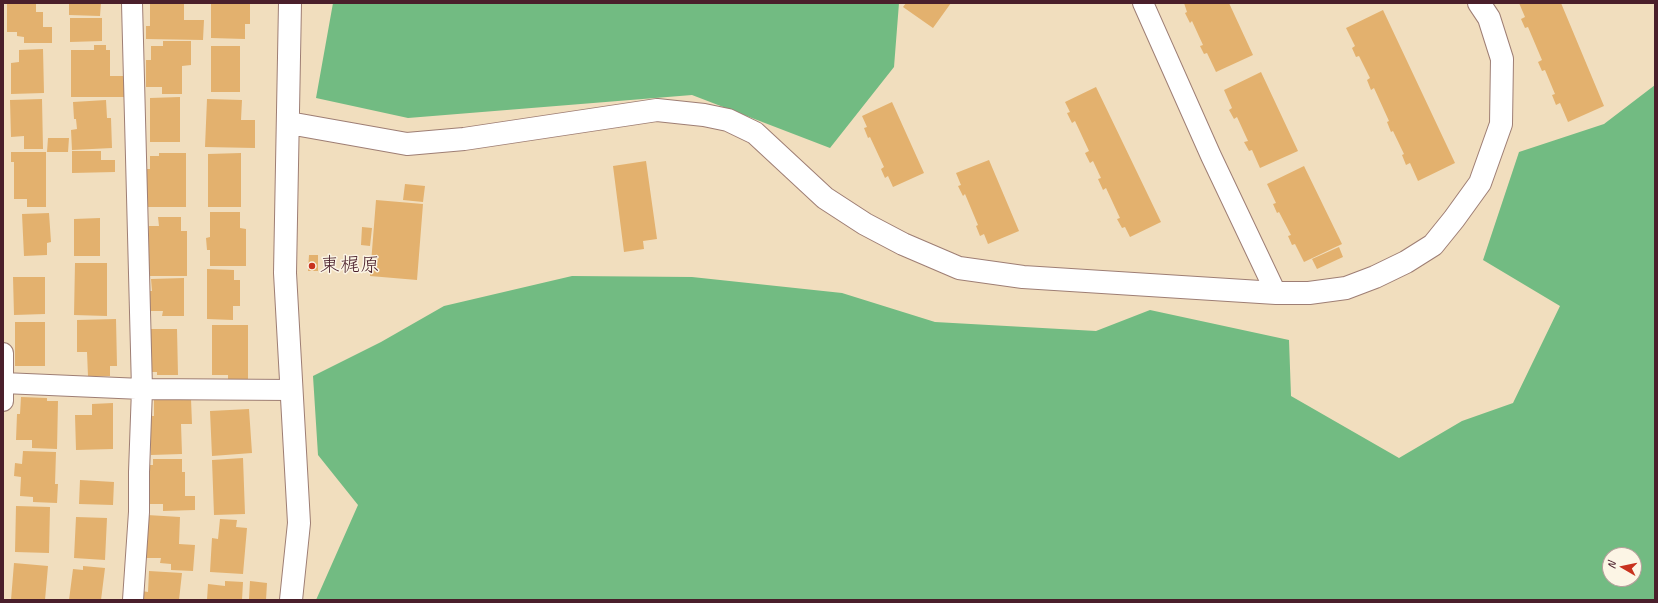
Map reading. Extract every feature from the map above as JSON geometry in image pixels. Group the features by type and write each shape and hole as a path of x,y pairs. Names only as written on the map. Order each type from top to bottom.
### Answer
{"street":[{"path":"132,3 142,389 139,512 133,600"},
{"path":"290,3 285,273 299,523 291,600"},
{"path":"1143,3 1211,156 1276,293"},
{"path":"288,123 407,144 464,140 657,110 704,115 728,120 755,133 825,198 865,224 903,244 959,268 1023,277 1276,293 1310,293 1346,288 1376,278 1433,245 1480,183 1500,124 1502,59 1489,18 1479,3"},
{"path":"3,353 3,401"},
{"path":"3,383 142,389 292,390"}],"green space":[{"path":"333,3 899,3 894,67 830,148 692,95 408,118 316,98"},
{"path":"1655,85 1655,600 316,600 358,505 318,455 313,376 381,342 444,306 572,276 692,277 842,293 935,322 1096,331 1150,310 1289,340 1291,396 1399,458 1462,421 1513,403 1560,306 1483,260 1519,152 1604,124"}],"building":[{"path":"7,3 36,3 36,12 43,12 43,27 52,27 52,43 24,43 24,37 17,36 17,32 7,32"},
{"path":"69,3 101,3 100,16 69,15"},
{"path":"150,3 184,3 184,20 204,20 203,40 146,39 146,26 150,26"},
{"path":"211,3 250,3 250,24 245,24 245,39 211,38"},
{"path":"906,3 951,3 933,28 903,7"},
{"path":"1184,3 1229,3 1253,55 1216,72 1207,53 1204,54 1200,46 1203,45 1192,21 1190,23 1185,13 1187,12"},
{"path":"1519,3 1561,3 1604,106 1568,122 1560,103 1556,105 1552,95 1555,94 1545,70 1542,71 1538,62 1542,60 1528,27 1525,28 1521,19 1525,17"},
{"path":"1383,10 1455,163 1418,181 1410,163 1406,165 1402,155 1404,154 1393,131 1391,132 1387,122 1389,121 1374,88 1371,90 1367,80 1370,78 1359,56 1356,57 1352,48 1355,46 1346,28"},
{"path":"70,18 102,18 102,41 70,42"},
{"path":"163,41 191,41 191,65 182,66 182,94 162,94 162,87 146,87 146,60 151,60 151,46 163,46"},
{"path":"94,45 106,45 106,50 110,50 110,76 127,76 127,97 71,97 71,50 94,50"},
{"path":"211,46 240,46 240,92 211,92"},
{"path":"43,49 44,93 11,94 11,63 19,62 19,50"},
{"path":"1261,72 1298,151 1260,168 1252,150 1249,151 1244,142 1248,141 1237,117 1234,119 1229,110 1232,108 1224,90"},
{"path":"1096,87 1161,222 1130,237 1125,227 1122,228 1117,219 1120,218 1106,188 1103,190 1098,179 1101,178 1093,161 1090,163 1085,153 1089,151 1075,121 1072,123 1067,113 1070,112 1065,102"},
{"path":"180,97 180,142 150,142 150,98"},
{"path":"42,99 43,149 24,149 24,136 11,137 10,100"},
{"path":"207,99 242,100 241,120 255,120 255,148 205,147"},
{"path":"106,100 107,118 111,118 112,148 72,150 71,130 77,129 76,119 74,119 73,102"},
{"path":"892,102 924,173 893,187 888,176 885,178 881,169 884,167 870,137 868,138 864,128 867,127 862,116"},
{"path":"48,138 69,138 68,152 47,152"},
{"path":"72,151 101,151 101,160 115,160 115,172 72,173"},
{"path":"11,152 46,152 46,207 27,207 27,199 14,199 14,162 11,162"},
{"path":"159,153 186,153 186,207 147,207 147,169 150,169 150,156 159,156"},
{"path":"241,153 241,207 208,207 208,154"},
{"path":"989,160 1019,231 988,244 984,234 980,236 976,226 978,225 965,194 963,196 958,186 961,185 956,173"},
{"path":"646,161 657,239 643,241 644,249 624,252 613,166"},
{"path":"1304,166 1342,244 1304,262 1295,244 1292,245 1288,236 1291,235 1279,212 1277,213 1273,204 1276,203 1267,184"},
{"path":"405,184 425,186 423,202 403,200"},
{"path":"376,200 423,204 417,280 370,276"},
{"path":"210,212 240,212 240,228 246,229 246,266 210,266 210,250 207,250 206,238 210,237"},
{"path":"49,213 51,242 47,243 47,255 24,256 22,214"},
{"path":"158,217 181,217 181,231 187,231 187,276 146,276 146,241 149,241 149,226 159,226"},
{"path":"100,218 100,256 74,256 74,219"},
{"path":"362,227 372,228 370,246 361,245"},
{"path":"1339,247 1343,257 1317,269 1312,259"},
{"path":"309,255 318,255 318,271 308,271"},
{"path":"75,263 107,263 107,316 74,315"},
{"path":"207,269 234,270 234,280 240,280 240,306 233,306 233,320 207,319"},
{"path":"13,277 45,277 45,314 14,315"},
{"path":"184,278 184,316 162,316 163,311 148,311 148,291 152,291 151,279"},
{"path":"116,319 117,366 110,366 110,376 88,376 87,352 77,352 77,320"},
{"path":"15,322 45,322 45,366 15,366"},
{"path":"212,325 248,325 248,381 228,381 228,375 212,375"},
{"path":"147,329 177,329 178,375 157,375 157,372 147,372"},
{"path":"21,397 47,398 47,401 58,401 57,449 32,448 32,440 16,440 17,414 20,414"},
{"path":"191,399 192,424 181,424 182,454 151,455 150,416 154,416 154,400"},
{"path":"113,403 113,449 76,450 75,415 92,415 92,404"},
{"path":"249,409 252,453 212,456 210,411"},
{"path":"23,451 56,452 55,484 58,484 57,503 33,502 33,497 20,496 21,477 14,476 15,463 22,464"},
{"path":"243,458 245,514 214,515 212,460"},
{"path":"153,459 182,459 182,472 185,472 185,496 195,496 195,510 163,511 163,504 150,504 149,465 153,465"},
{"path":"80,480 114,482 113,505 79,504"},
{"path":"16,506 50,507 49,553 15,552"},
{"path":"147,515 180,517 179,544 195,545 193,571 171,570 171,564 160,563 161,558 145,558"},
{"path":"76,517 107,518 105,560 74,558"},
{"path":"220,519 237,520 236,527 247,528 243,574 210,572 212,538 218,539"},
{"path":"14,563 48,566 45,600 11,600"},
{"path":"83,566 105,568 101,600 69,600 73,569 83,570"},
{"path":"149,571 182,573 179,600 142,600 142,591 148,592"},
{"path":"225,581 243,582 242,600 207,600 208,584 225,586"},
{"path":"250,581 267,583 266,600 249,599"}],"place":[{"name":"東梶原","path":"312,266"}]}
